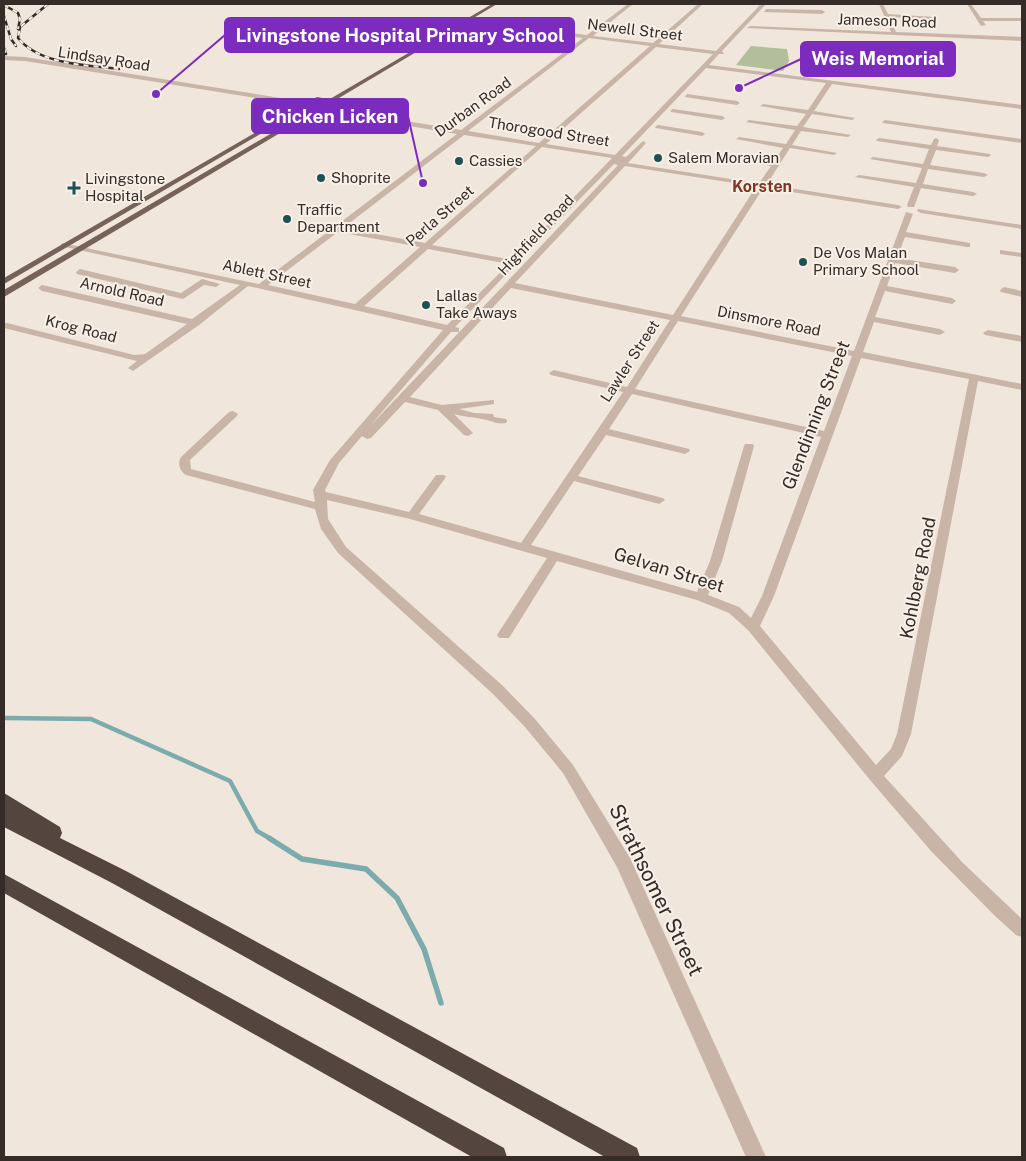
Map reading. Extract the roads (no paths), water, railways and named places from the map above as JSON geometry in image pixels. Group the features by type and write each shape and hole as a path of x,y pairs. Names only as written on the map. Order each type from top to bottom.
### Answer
{"highway":[{"path":"4,802 119,877"},
{"path":"4,818 119,877 628,1157"},
{"path":"4,883 496,1157"}],"main road":[{"path":"4,294 495,4"},
{"path":"449,22 459,16"},
{"path":"4,281 322,96"}],"street":[{"name":"Durban Road","path":"260,287 631,4"},
{"name":"Perla Street","path":"357,307 701,4"},
{"name":"Highfield Road","path":"322,495 341,463 609,180 621,161 717,52 765,7 773,4"},
{"path":"881,4 894,34"},
{"path":"969,4 991,38"},
{"name":"Highfield Road","path":"706,75 750,28 765,7"},
{"path":"765,7 822,12"},
{"path":"886,15 931,17"},
{"path":"978,19 1022,20"},
{"name":"Newell Street","path":"449,22 464,22 726,53"},
{"name":"Jameson Road","path":"750,28 1022,39"},
{"name":"Lindsay Road","path":"4,58 25,58 318,108"},
{"path":"705,66 1022,107"},
{"name":"Lawler Street","path":"524,547 603,431 676,318 757,185 775,165 830,82"},
{"path":"677,106 694,89"},
{"path":"677,106 737,103"},
{"path":"677,106 722,118"},
{"path":"763,106 852,118"},
{"name":"Thorogood Street","path":"318,108 542,145 757,185 768,190 773,188 898,207 900,211 910,209"},
{"path":"749,122 848,135"},
{"path":"885,122 1022,140"},
{"path":"652,134 660,125 702,134"},
{"name":"Glendinning Street","path":"753,627 768,596 940,128"},
{"path":"739,139 834,153"},
{"name":"Highfield Road","path":"322,495 326,473 338,457 450,328 598,178 646,140"},
{"path":"879,140 988,154"},
{"path":"722,157 775,165"},
{"path":"873,158 984,175"},
{"path":"859,177 973,194"},
{"path":"598,178 609,180"},
{"path":"910,209 917,213 921,211 1022,227"},
{"path":"337,229 515,263"},
{"path":"901,234 967,245"},
{"name":"Ablett Street","path":"65,245 357,307 464,332"},
{"path":"1003,252 1022,255"},
{"path":"892,260 955,270"},
{"path":"80,272 176,295 187,294 202,282 238,291"},
{"path":"133,368 246,284"},
{"name":"Dinsmore Road","path":"510,285 1022,387"},
{"name":"Arnold Road","path":"42,288 196,323"},
{"path":"882,288 952,301"},
{"path":"1004,290 1022,294"},
{"path":"871,318 940,332"},
{"name":"Krog Road","path":"8,326 134,358 148,358"},
{"path":"988,334 1022,340"},
{"path":"554,373 826,435"},
{"name":"Kohlberg Road","path":"875,776 897,752 904,734 974,378"},
{"path":"403,398 474,416 480,421 490,419 502,422"},
{"path":"442,408 490,402"},
{"path":"442,408 468,433"},
{"name":"Gelvan Street","path":"233,414 185,459 186,470 270,495 322,495 412,516 701,596 734,610 753,627 875,776 964,877 1022,929"},
{"path":"603,431 685,451"},
{"path":"701,596 716,561 749,446"},
{"path":"412,516 440,477"},
{"path":"571,477 659,500"},
{"name":"Strathsomer Street","path":"322,495 321,515 329,533 342,550 498,690 536,731 585,794 624,863 756,1157"},
{"path":"504,635 555,555"}],"waterway":[{"path":"4,718 91,719 230,781 257,831 271,839"},
{"path":"269,838 302,859 366,869 397,898 424,949 441,1003"}],"railway":[{"path":"48,4 20,27 18,38 27,47 51,59 79,65 119,69"},
{"path":"4,5 18,13 20,19 18,29"},
{"path":"4,16 11,39 16,46"},
{"path":"4,48 6,54"}],"place":[{"name":"Weis Memorial","path":"739,88"},
{"name":"Livingstone Hospital Primary School","path":"156,94"},
{"name":"Salem Moravian","path":"658,158"},
{"name":"Cassies","path":"459,161"},
{"name":"Shoprite","path":"321,178"},
{"name":"Chicken Licken","path":"423,183"},
{"name":"Livingstone Hospital","path":"74,188"},
{"name":"Traffic Department","path":"287,219"},
{"name":"De Vos Malan Primary School","path":"803,262"},
{"name":"Lallas Take Aways","path":"426,305"}],"district":[{"name":"Korsten","path":"762,186"}]}
